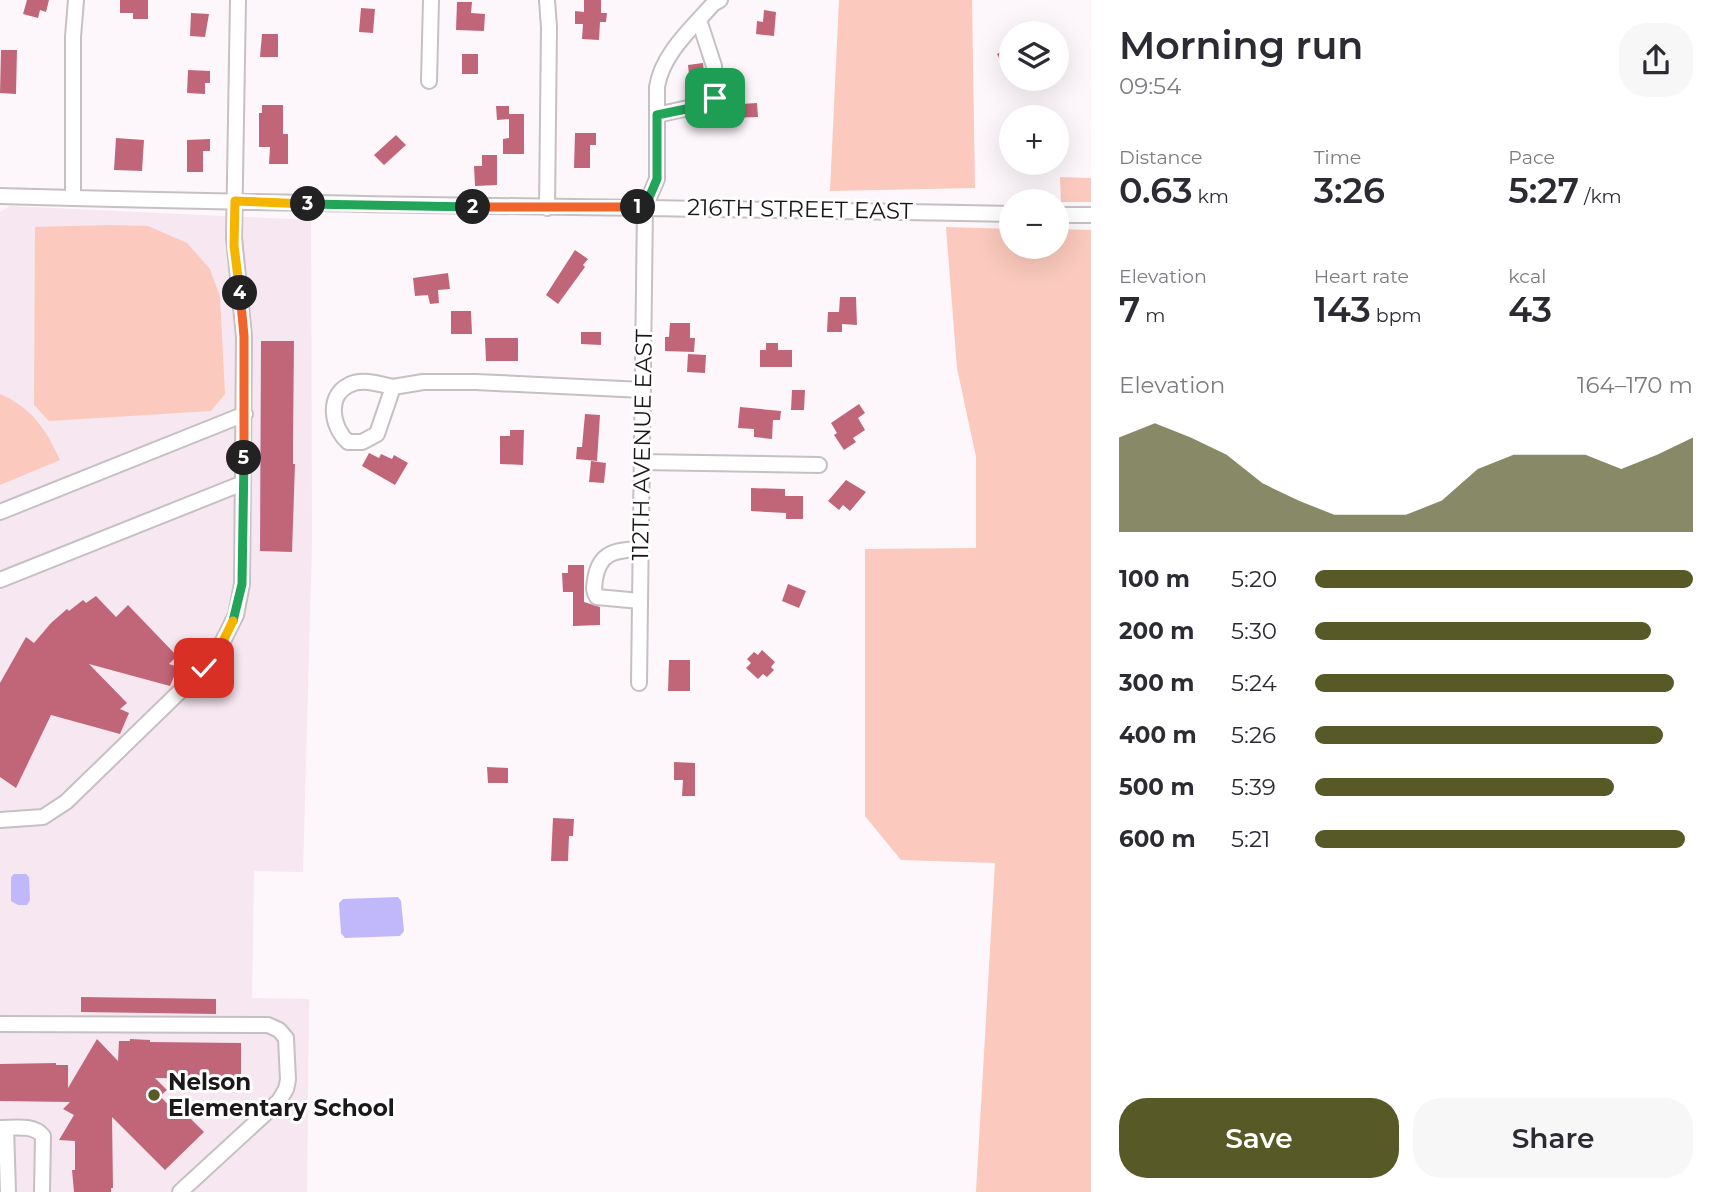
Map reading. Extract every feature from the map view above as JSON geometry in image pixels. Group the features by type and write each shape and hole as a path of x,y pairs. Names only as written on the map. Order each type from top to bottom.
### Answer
{"street":[{"path":"73,198 73,37 76,0"},
{"path":"0,820 43,817 66,802 204,668 223,641 236,615 242,584 244,414 244,336 234,246 238,0"},
{"path":"429,81 431,0"},
{"path":"547,0 547,208"},
{"name":"112TH AVENUE EAST","path":"639,683 645,207 657,179 659,73 676,47 713,4 720,0"},
{"path":"657,115 714,102 714,66 699,20"},
{"name":"216TH STREET EAST","path":"0,196 547,208 645,207 999,214"},
{"path":"1069,215 1091,215"},
{"path":"393,387 377,435 362,442 348,442 342,436 333,409 338,395 349,385 364,382 393,387 424,382 476,382 643,390"},
{"path":"0,512 244,414"},
{"path":"642,462 819,465"},
{"path":"0,580 243,483"},
{"path":"640,601 597,597 594,587 597,566 603,559 622,550 641,549"},
{"path":"0,1024 268,1026 279,1030 286,1038 286,1089 279,1101 180,1192"},
{"path":"8,1192 3,1128 32,1128 43,1136 43,1192"}],"shaded area":[{"path":"839,0 972,0 975,188 830,191"},
{"path":"1060,177 1091,178 1091,202 1069,202 1069,189 1060,189"},
{"path":"10,206 311,220 312,541 303,872 254,871 252,998 309,999 307,1192 0,1192 0,212"},
{"path":"148,226 187,243 210,269 220,297 225,394 211,411 49,421 34,405 35,227"},
{"path":"946,227 999,229 999,259 1069,259 1069,229 1091,230 1091,1192 976,1192 995,863 901,860 865,816 865,549 976,548 976,457 957,368"},
{"path":"0,394 30,413 49,438 60,460 0,485"},
{"path":"14,874 26,874 29,877 30,900 27,905 18,905 11,901 11,877"},
{"path":"398,897 401,901 404,931 400,936 345,938 341,933 339,903 343,899"}],"building":[{"path":"27,0 49,0 46,12 40,10 38,18 23,14"},
{"path":"120,0 148,0 148,19 133,19 133,13 120,13"},
{"path":"584,0 601,0 601,13 607,13 606,22 600,22 599,40 582,39 583,24 575,24 575,11 584,12"},
{"path":"457,2 472,2 471,13 485,14 484,31 456,30"},
{"path":"361,8 375,9 373,33 359,32"},
{"path":"764,10 776,12 774,36 756,34 757,21 763,22"},
{"path":"191,13 209,14 205,37 190,36"},
{"path":"262,34 278,34 278,57 260,57"},
{"path":"1,50 17,50 16,94 0,93"},
{"path":"462,54 478,54 478,74 462,74"},
{"path":"703,63 705,81 690,83 688,65"},
{"path":"188,70 210,71 210,83 205,83 205,94 187,93"},
{"path":"731,100 741,100 741,104 757,103 758,117 727,118 727,105 732,105"},
{"path":"262,105 283,105 283,134 288,134 288,164 269,164 270,147 259,147 259,113 262,113"},
{"path":"496,106 509,106 509,114 524,114 524,154 503,154 503,139 509,138 509,119 497,120"},
{"path":"575,133 596,133 596,145 590,145 590,168 574,168"},
{"path":"396,135 406,145 384,165 374,155"},
{"path":"116,138 144,140 142,171 114,170"},
{"path":"210,139 210,151 203,151 203,172 187,172 187,140"},
{"path":"482,155 497,155 497,185 475,186 474,166 482,166"},
{"path":"575,250 588,259 558,304 546,295"},
{"path":"448,273 450,289 438,290 439,303 430,304 428,295 415,296 413,278"},
{"path":"840,297 856,297 857,325 842,324 842,332 827,332 828,312 839,312"},
{"path":"451,311 471,311 472,334 451,334"},
{"path":"670,323 690,323 690,338 695,338 694,352 665,351 665,337 669,337"},
{"path":"581,332 601,332 601,345 581,344"},
{"path":"485,338 518,338 518,361 486,361"},
{"path":"261,341 294,341 295,464 292,552 260,551"},
{"path":"766,343 778,343 778,350 792,350 792,367 760,367 760,350 766,350"},
{"path":"688,354 706,355 705,373 687,372"},
{"path":"792,390 805,390 804,410 791,410"},
{"path":"859,404 865,413 858,418 865,430 853,438 856,442 844,450 834,435 837,433 831,423"},
{"path":"740,407 781,411 780,420 773,420 772,439 754,437 754,429 738,428"},
{"path":"585,414 600,415 597,461 576,459 577,447 582,447"},
{"path":"510,430 524,430 523,465 500,464 500,436 510,436"},
{"path":"369,453 379,458 381,454 392,459 394,455 408,463 395,485 362,466"},
{"path":"591,461 606,463 604,483 589,482"},
{"path":"846,480 866,492 850,511 843,505 839,510 828,501"},
{"path":"751,488 785,489 785,496 803,496 803,519 786,519 786,513 751,511"},
{"path":"568,565 584,565 584,602 600,607 600,625 573,626 573,592 563,592 562,573 568,573"},
{"path":"788,584 806,591 799,608 782,601"},
{"path":"96,596 116,617 128,605 177,656 169,664 178,667 170,686 89,664 127,703 120,709 129,713 120,734 51,715 16,788 0,777 0,683 26,637 34,643 67,609 69,611 83,600 86,603"},
{"path":"762,650 775,662 771,667 774,670 767,677 763,674 758,679 746,668 751,663 747,659 754,652 758,655"},
{"path":"669,660 690,660 690,691 668,691"},
{"path":"674,762 695,763 695,796 682,796 683,780 674,780"},
{"path":"487,767 508,768 508,783 488,783"},
{"path":"553,818 574,819 573,836 569,836 568,861 551,861"},
{"path":"81,997 216,999 216,1014 81,1012"},
{"path":"97,1039 118,1061 119,1041 130,1039 150,1042 241,1043 241,1079 155,1078 167,1090 160,1096 178,1115 183,1111 204,1132 165,1170 112,1117 111,1192 74,1192 72,1170 75,1170 75,1141 59,1140 74,1115 63,1109 70,1102 0,1101 0,1064 68,1065 68,1088"}],"place":[{"name":"Nelson Elementary School","path":"154,1095"}],"route":[{"path":"204,668 223,641 236,615 242,584 244,336 234,246 235,201 404,206 645,207 657,179 657,115 710,104 715,98"}]}
